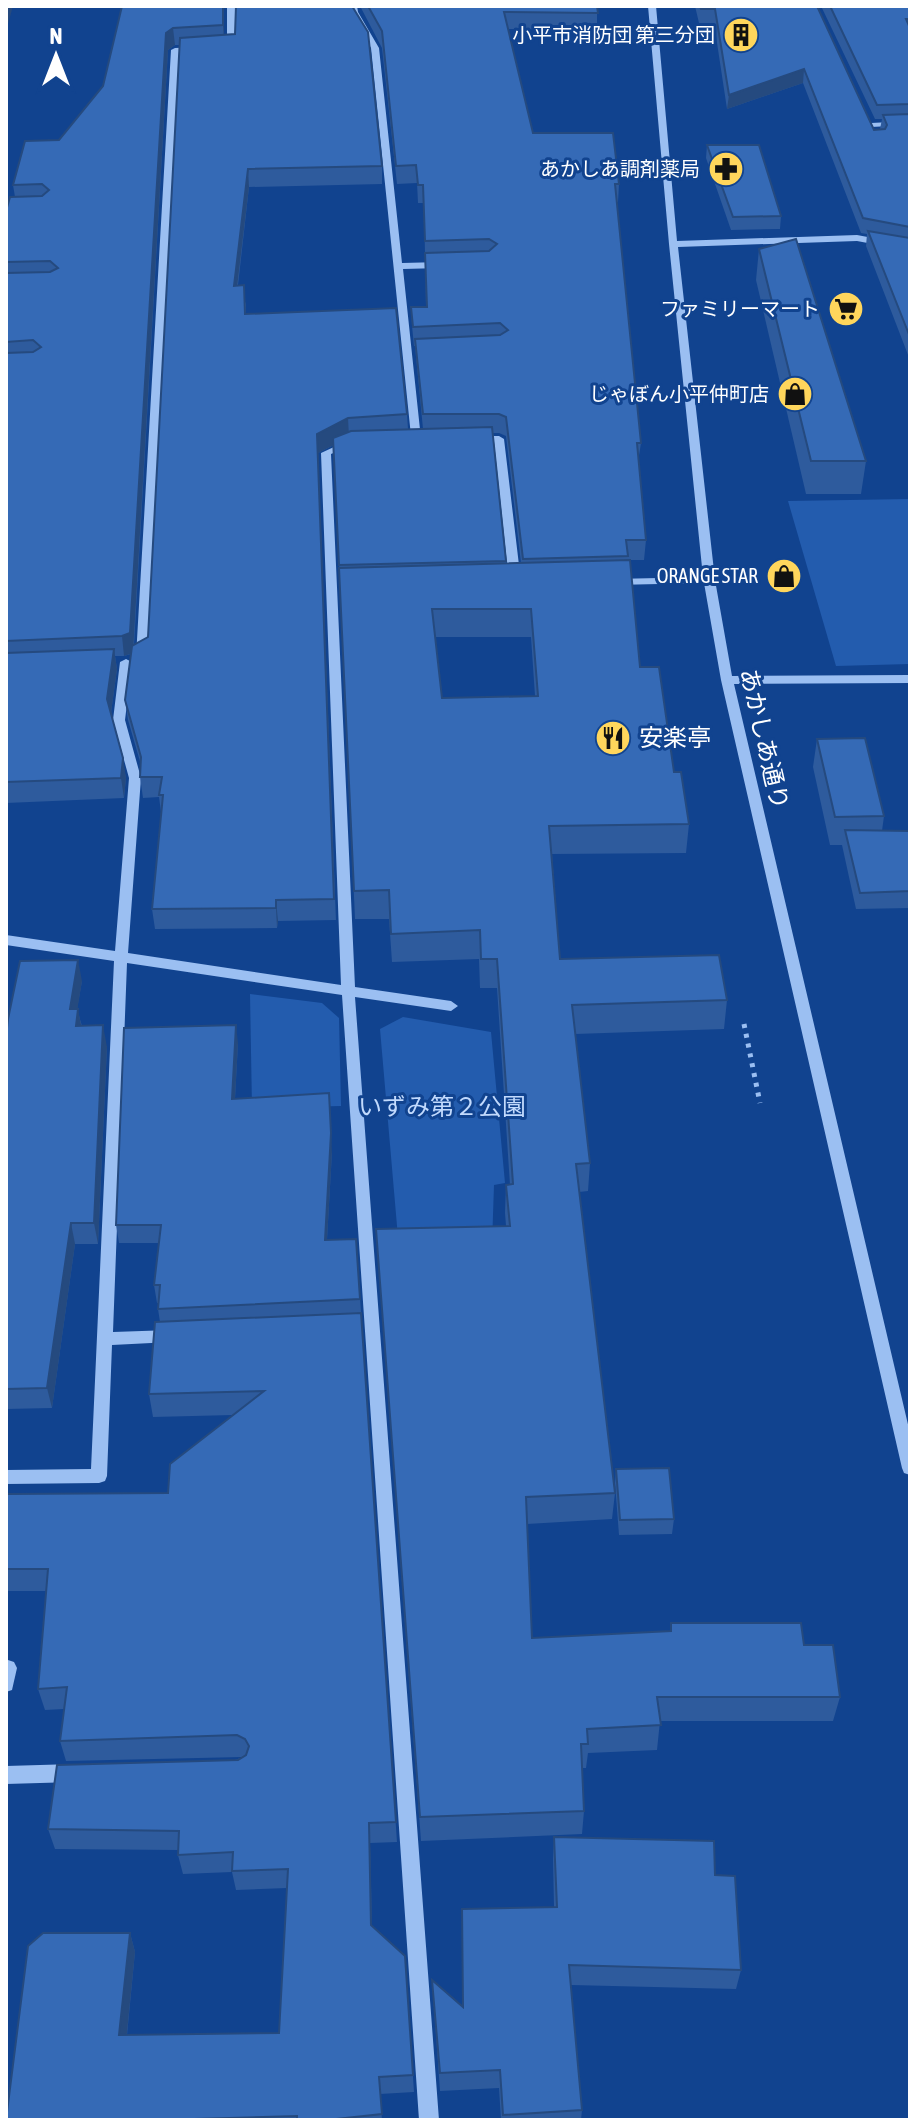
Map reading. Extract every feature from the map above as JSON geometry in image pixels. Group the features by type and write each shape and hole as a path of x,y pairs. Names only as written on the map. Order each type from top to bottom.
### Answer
{"street":[{"path":"217,48 231,47 231,6"},
{"path":"353,6 375,48 407,352 423,439 389,440"},
{"name":"あかしあ通り","path":"652,6 673,244 709,580 727,680 910,1468"},
{"path":"6,1477 99,1476 121,957 135,778 119,720 118,662 142,657 175,50 203,49"},
{"path":"865,111 873,129 910,123"},
{"path":"673,244 857,238 910,248"},
{"path":"398,266 459,264"},
{"path":"407,352 422,351"},
{"path":"458,439 499,439 515,585"},
{"path":"362,442 349,443 326,453 341,590 348,988 363,1327 429,2120"},
{"path":"603,583 709,580"},
{"path":"500,586 530,585"},
{"path":"727,680 910,679"},
{"path":"6,940 348,988 451,1006"},
{"path":"105,1339 183,1335"},
{"path":"6,1775 100,1772"}],"path":[{"path":"744,1024 760,1103"}],"green space":[{"path":"910,499 910,664 836,666 788,501"},
{"path":"250,994 322,1003 339,1018 341,1106 252,1108"},
{"name":"いずみ第２公園","path":"403,1017 491,1032 505,1183 494,1185 492,1245 399,1249 380,1029"}],"building":[{"path":"122,6 223,6 223,25 173,28 166,33 130,633 122,636 6,641 6,353 33,352 41,347 33,340 6,342 6,273 50,272 58,268 50,261 6,262 6,211 10,197 42,196 49,190 42,184 13,185 25,141 59,140 103,86"},
{"path":"236,6 352,6 368,32 382,166 248,169 234,286 244,285 245,314 396,308 407,414 348,418 317,434 334,899 276,900 276,908 152,909 162,777 140,777 141,757 125,700 132,646 148,637 180,38 235,34"},
{"path":"368,6 597,6 598,13 504,12 533,133 613,133 619,184 615,184 641,443 637,443 646,540 626,540 628,556 523,559 506,417 499,414 423,414 415,339 500,335 508,330 500,323 413,327 411,307 427,307 425,253 489,251 497,244 489,239 425,241 423,185 418,185 416,165 396,166 382,31"},
{"path":"700,6 817,6 874,130 885,129 887,125 883,115 910,114 910,227 863,218 804,69 729,95 715,9 701,9"},
{"path":"830,6 910,6 910,19 906,19 910,28 910,104 877,105"},
{"path":"707,145 759,145 781,216 733,217"},
{"path":"868,231 910,238 910,337"},
{"path":"796,239 866,461 811,461 759,249"},
{"path":"492,427 506,561 339,565 333,438 351,431"},
{"path":"630,560 640,667 659,667 674,772 681,772 689,824 549,826 560,959 719,955 727,1000 572,1005 590,1163 576,1164 615,1493 526,1497 532,1638 671,1631 671,1623 801,1623 804,1645 833,1645 840,1697 657,1697 661,1725 587,1729 588,1744 581,1744 584,1811 420,1817 376,1229 510,1226 506,1185 513,1184 497,959 481,959 480,930 391,934 389,890 354,891 339,568","holes":["432,609 531,609 538,696 442,698"]},
{"path":"114,649 107,699 123,758 121,778 6,782 6,653"},
{"path":"865,738 884,816 835,817 817,739"},
{"path":"845,830 910,831 910,891 860,893"},
{"path":"78,960 70,1009 78,1009 76,1026 103,1025 94,1223 71,1223 47,1388 6,1389 8,1019 20,961"},
{"path":"236,1025 232,1099 329,1093 331,1133 325,1240 356,1239 360,1299 158,1309 160,1285 154,1285 161,1225 116,1225 124,1028"},
{"path":"361,1313 396,1822 369,1823 371,1925 405,1956 413,2075 379,2077 382,2114 327,2120 297,2120 297,2116 6,2120 28,1946 43,1933 130,1933 119,2035 279,2033 288,1869 232,1871 233,1852 178,1855 179,1831 48,1829 57,1765 238,1760 246,1755 249,1746 245,1739 237,1735 60,1741 67,1687 38,1689 48,1569 6,1569 6,1494 168,1493 170,1464 264,1391 149,1394 155,1322"},
{"path":"669,1468 674,1519 620,1520 616,1469"},
{"path":"554,1837 714,1841 715,1875 735,1876 741,1970 569,1965 582,2110 503,2115 500,2070 440,2073 432,1980 463,2007 462,1909 557,1907"}],"place":[{"name":"小平市消防団 第三分団","path":"741,35"},
{"name":"あかしあ調剤薬局","path":"726,169"},
{"name":"ファミリーマート","path":"846,309"},
{"name":"じゃぼん小平仲町店","path":"795,394"},
{"name":"ORANGE STAR","path":"784,576"},
{"name":"安楽亭","path":"613,738"}]}
